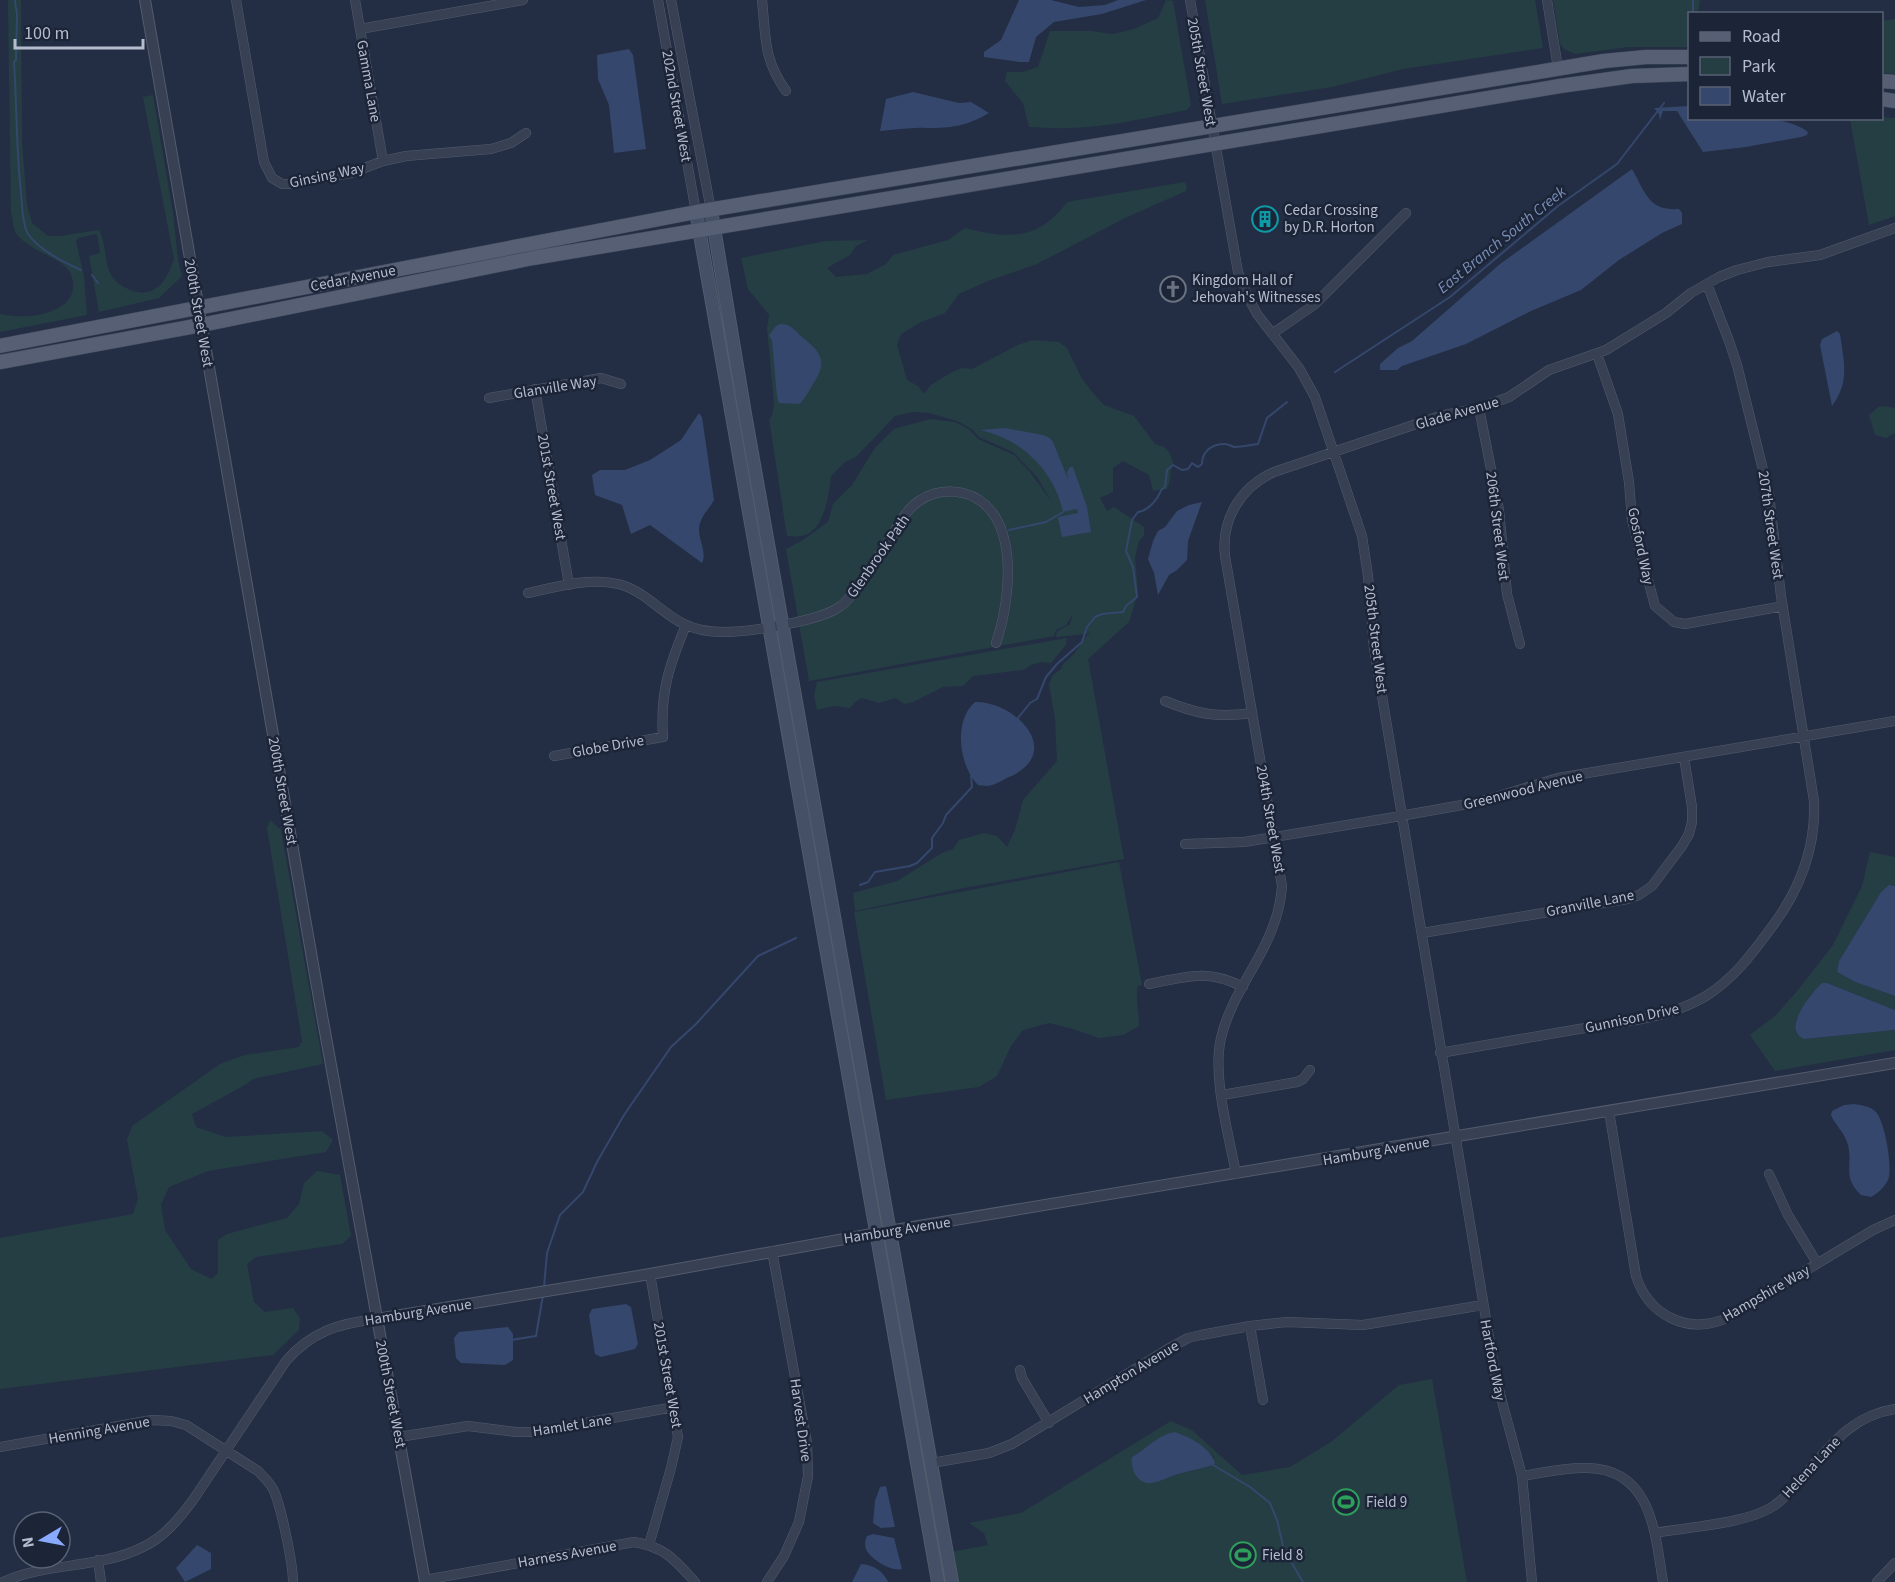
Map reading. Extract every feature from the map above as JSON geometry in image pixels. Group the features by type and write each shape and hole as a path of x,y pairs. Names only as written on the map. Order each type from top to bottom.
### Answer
{"main road":[{"name":"Cedar Avenue","path":"0,346 696,212 1622,58 1688,57"},
{"name":"Cedar Avenue","path":"0,362 201,326 533,258 714,227 1603,79 1653,74 1688,74"},
{"path":"711,210 783,624 938,1582"},
{"path":"696,212 768,626 883,1232 932,1462 952,1582"}],"street":[{"name":"200th Street West","path":"145,0 425,1581"},
{"name":"Ginsing Way","path":"236,0 264,162 272,178 282,184 351,173 383,161 406,156 490,149 511,143 526,133"},
{"name":"Gamma Lane","path":"355,0 383,161"},
{"path":"360,29 523,0"},
{"name":"202nd Street West","path":"658,0 696,212"},
{"name":"202nd Street West","path":"672,0 711,210"},
{"path":"762,0 767,52 774,75 786,91"},
{"name":"205th Street West","path":"1190,0 1235,260 1242,285 1251,304 1299,368 1310,387 1356,513 1365,548 1374,648 1454,1138"},
{"path":"1547,0 1558,68"},
{"path":"1272,334 1314,305 1406,213"},
{"name":"Glade Avenue","path":"1226,561 1224,543 1230,517 1238,501 1253,485 1274,472 1440,416 1479,408 1509,397 1549,370 1597,354 1637,332 1691,293 1737,270 1768,262 1820,255 1895,228"},
{"name":"207th Street West","path":"1707,284 1730,341 1770,498 1774,547 1804,737"},
{"name":"Gosford Way","path":"1597,354 1618,414 1629,482 1632,520 1655,606 1674,622 1685,624 1783,606"},
{"name":"Glanville Way","path":"489,398 601,378 621,384"},
{"name":"201st Street West","path":"536,389 569,585"},
{"name":"206th Street West","path":"1479,408 1499,510 1509,603 1520,644"},
{"name":"Glenbrook Path","path":"528,592 569,585 608,582 630,587 666,614 686,625 722,632 813,619 840,607 854,591 902,520 918,502 942,492 957,492 981,501 998,521 1001,531 1007,559 1008,590 1003,621 996,643"},
{"name":"204th Street West","path":"1226,561 1281,878 1280,904 1274,928 1229,1016 1221,1038 1218,1064 1236,1174"},
{"name":"Globe Drive","path":"554,756 663,737 662,709 666,679 686,625"},
{"path":"1165,701 1212,716 1252,713"},
{"name":"Greenwood Avenue","path":"1185,844 1232,843 1403,816 1479,802 1558,778 1895,722"},
{"name":"Gunnison Drive","path":"1440,1053 1660,1015 1700,999 1728,979 1747,961 1784,911 1807,866 1813,837 1815,809 1804,737"},
{"name":"Granville Lane","path":"1422,933 1627,899 1647,890 1680,850 1691,828 1692,807 1684,757"},
{"path":"1149,984 1208,975 1227,979 1243,987"},
{"name":"Hamburg Avenue","path":"3,1582 26,1574 98,1560 144,1547 171,1528 187,1509 286,1361 301,1344 330,1329 883,1232 1895,1063"},
{"path":"1222,1095 1297,1082 1311,1070"},
{"name":"Hampshire Way","path":"1609,1111 1636,1276 1646,1298 1659,1311 1672,1319 1690,1324 1722,1320 1873,1230 1895,1220"},
{"name":"Hartford Way","path":"1454,1138 1499,1396 1522,1476 1532,1582"},
{"path":"1769,1174 1788,1215 1817,1263"},
{"name":"Harvest Drive","path":"768,1582 784,1556 799,1522 805,1496 808,1458 803,1418 772,1251"},
{"name":"201st Street West","path":"649,1545 678,1442 674,1407 650,1274"},
{"name":"Hampton Avenue","path":"932,1462 988,1453 1006,1447 1182,1341 1201,1335 1287,1322 1363,1325 1483,1305"},
{"path":"1250,1326 1263,1400"},
{"path":"1020,1370 1022,1378 1049,1423"},
{"name":"Hamlet Lane","path":"399,1437 468,1426 535,1432 674,1407"},
{"name":"Helena Lane","path":"1655,1533 1749,1517 1766,1511 1781,1501 1848,1428 1871,1415 1895,1409"},
{"name":"Henning Avenue","path":"0,1447 162,1419 186,1425 258,1471 274,1492 293,1582"},
{"path":"1522,1476 1582,1468 1607,1470 1626,1481 1639,1494 1648,1508 1655,1533 1663,1582"},
{"name":"Harness Avenue","path":"425,1581 624,1543 649,1545"},
{"path":"649,1545 664,1551 695,1582"},
{"path":"98,1560 101,1582"},
{"path":"1877,1582 1895,1563"}],"green space":[{"path":"8,0 21,0 22,142 27,205 32,223 48,236 99,230 111,275 123,287 141,292 148,292 160,285 174,259 143,97 153,95 182,276 159,298 99,312 89,256 100,253 96,234 78,238 76,241 84,277 87,315 0,332 0,314 40,315 63,305 73,290 72,278 66,267 22,240 16,234 13,225"},
{"path":"1166,0 1173,1 1191,105 1187,110 1096,126 1029,127 1023,103 1005,81 1007,72 1023,72 1038,67 1050,31 1091,31 1113,34 1134,29 1158,18"},
{"path":"1205,0 1535,0 1543,48 1403,69 1332,87 1222,104"},
{"path":"1553,0 1700,0 1698,12 1688,12 1688,47 1628,47 1575,54 1564,49 1560,44"},
{"path":"1895,19 1895,74 1883,73 1883,21"},
{"path":"1895,118 1895,216 1869,225 1850,120"},
{"path":"1184,182 1187,185 1186,191 1125,218 1037,264 959,294 945,313 921,322 901,334 897,345 907,380 918,386 924,394 931,385 952,372 962,368 972,369 1018,345 1032,340 1059,342 1067,348 1081,377 1104,405 1134,416 1155,444 1164,447 1169,452 1173,462 1167,489 1153,491 1149,475 1123,461 1113,468 1113,492 1100,498 1107,511 1114,507 1144,527 1144,535 1139,541 1135,557 1138,593 1129,622 1088,659 1124,859 964,888 855,911 853,893 897,881 942,853 953,849 959,840 984,833 997,836 1007,847 1015,830 1023,800 1057,761 1055,719 1049,684 1053,675 1074,654 1090,631 1086,634 1056,637 1057,631 1070,624 1073,614 1066,625 1056,630 1054,636 809,681 786,549 828,522 833,504 852,485 875,448 894,429 930,419 955,422 969,429 978,439 1014,455 1030,472 1053,504 1037,477 1013,452 979,437 972,429 957,421 929,413 913,412 895,416 856,457 845,462 831,476 824,512 815,528 801,536 787,536 769,419 772,416 774,404 767,328 769,315 748,289 741,258 826,241 868,240 856,246 850,255 827,268 836,277 867,274 886,264 893,255 948,240 965,228 995,234 1022,234 1045,224 1067,202"},
{"path":"1878,407 1895,408 1895,433 1886,438 1875,435 1869,415"},
{"path":"1067,638 1066,645 1051,663 1041,662 1023,670 973,676 963,686 943,687 904,704 896,698 879,703 862,698 850,708 834,706 817,710 814,695 817,682"},
{"path":"270,820 281,830 323,1064 253,1079 192,1114 196,1127 226,1137 322,1131 333,1140 326,1152 208,1171 169,1187 161,1205 165,1230 191,1269 211,1279 218,1273 218,1240 227,1234 287,1218 299,1204 304,1183 317,1171 340,1175 351,1236 342,1244 256,1257 247,1264 254,1302 265,1312 293,1308 300,1318 299,1330 273,1355 0,1389 0,1238 133,1214 138,1199 127,1140 132,1126 220,1064 245,1055 299,1047 302,1041 267,828"},
{"path":"1870,852 1895,857 1895,886 1892,885 1881,892 1839,961 1837,972 1855,982 1895,996 1895,1010 1822,983 1796,1020 1796,1033 1804,1039 1895,1030 1895,1050 1775,1071 1750,1035 1776,1015 1833,945 1862,886"},
{"path":"1119,862 1142,985 1138,986 1137,990 1139,1026 1123,1035 1099,1038 1049,1023 1023,1030 1011,1046 997,1076 979,1087 886,1100 854,912"},
{"path":"1432,1379 1467,1582 945,1582 940,1554 988,1545 984,1533 969,1523 1021,1513 1171,1421 1193,1431 1242,1475 1290,1467 1331,1442 1399,1385","holes":["1175,1432 1196,1442 1214,1457 1213,1465 1153,1482 1132,1457 1164,1436"]}],"water":[{"path":"1019,0 1051,0 1079,7 1105,5 1118,0 1146,0 1102,14 1054,22 1036,37 1029,62 984,57 984,52 1001,40"},
{"path":"629,49 633,55 646,149 614,153 609,105 598,79 597,55"},
{"path":"913,92 959,103 971,102 989,113 974,121 952,127 880,131 886,99"},
{"path":"1688,106 1688,120 1777,120 1796,125 1808,132 1807,135 1801,137 1703,152 1677,111 1663,111 1660,120 1654,108"},
{"path":"1632,169 1654,204 1669,209 1679,209 1682,213 1682,224 1662,233 1619,260 1581,290 1531,311 1466,344 1402,366 1397,370 1380,370 1380,364 1398,348 1412,341 1500,264"},
{"path":"780,324 793,328 815,349 821,359 817,377 800,404 779,403 777,397 772,341 769,335"},
{"path":"1837,331 1840,334 1844,372 1838,397 1832,406 1820,345 1822,339"},
{"path":"699,413 702,417 714,500 699,525 704,555 702,563 650,525 631,534 622,505 595,495 592,475 600,470 625,470 650,460 681,440"},
{"path":"1005,428 1050,438 1068,479 1067,472 1070,467 1073,467 1087,507 1091,532 1062,537 1058,517 1078,513 1077,509 1063,512 1059,497 1044,470 1022,449 995,434 980,430"},
{"path":"1202,502 1188,541 1187,560 1169,575 1158,595 1154,573 1148,559 1153,541 1158,531 1165,527 1177,511"},
{"path":"975,702 991,704 1019,719 1034,742 1033,755 1025,767 991,785 978,785 966,767 963,755 961,732 968,710"},
{"path":"1889,885 1895,886 1895,996 1855,982 1837,972 1839,961 1881,892"},
{"path":"1822,983 1895,1010 1895,1030 1804,1039 1798,1034 1797,1020 1805,1003"},
{"path":"1854,1104 1868,1107 1876,1112 1887,1145 1888,1180 1881,1190 1871,1197 1861,1195 1852,1183 1848,1145 1831,1115 1832,1111 1844,1105"},
{"path":"626,1304 631,1307 638,1344 635,1349 601,1357 595,1354 589,1315 592,1309"},
{"path":"508,1327 513,1334 513,1360 505,1365 461,1363 456,1358 454,1338 459,1332"},
{"path":"1175,1432 1205,1448 1215,1463 1155,1482 1148,1483 1140,1480 1133,1469 1132,1457 1158,1439"},
{"path":"886,1486 895,1527 881,1528 873,1523 875,1501 880,1487"},
{"path":"873,1534 894,1538 902,1569 888,1567 870,1554 865,1542 867,1536"},
{"path":"197,1545 211,1553 211,1569 185,1582 176,1568"},
{"path":"861,1564 878,1569 888,1582 852,1582"}],"waterway":[{"path":"15,0 17,20 16,60 14,62 17,144 25,225 28,234 38,245 81,270"},
{"name":"East Branch South Creek","path":"1693,0 1693,12"},
{"name":"East Branch South Creek","path":"1335,372 1450,297 1558,206 1617,164 1664,103"},
{"path":"92,275 98,283"},
{"name":"East Branch South Creek","path":"1018,718 1030,703 1037,699 1046,677 1082,642 1087,627 1095,617 1123,612 1126,606 1137,597 1133,567 1126,551 1132,520 1138,512 1152,504 1158,497 1165,487 1167,470 1173,465 1182,470 1188,469 1192,463 1198,467 1202,464 1206,452 1216,445 1226,444 1234,447 1258,444 1267,418 1287,402"},
{"path":"1009,530 1046,522 1063,512"},
{"name":"East Branch South Creek","path":"860,885 868,882 875,872 917,863 932,848 932,838 946,815 972,787 971,776"},
{"name":"East Branch South Creek","path":"544,1287 547,1253 560,1215 583,1192 624,1115 671,1047 696,1024 758,956 796,938"},
{"name":"East Branch South Creek","path":"511,1340 536,1336 543,1295"},
{"path":"1213,1465 1250,1487 1270,1503 1277,1520 1284,1550 1303,1582"}],"place":[{"name":"Cedar Crossing by D.R. Horton","path":"1265,219"},
{"name":"Kingdom Hall of Jehovah's Witnesses","path":"1173,289"},
{"name":"Field 9","path":"1346,1502"},
{"name":"Field 8","path":"1243,1555"}]}
